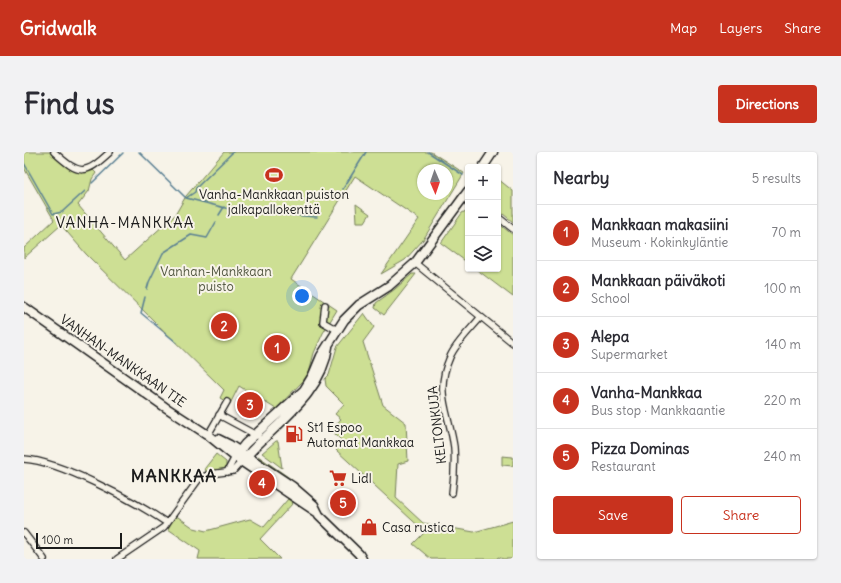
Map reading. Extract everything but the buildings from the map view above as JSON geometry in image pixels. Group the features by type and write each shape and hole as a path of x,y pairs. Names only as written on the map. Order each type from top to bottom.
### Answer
{"main road":[{"path":"486,164 493,152"},
{"path":"240,456 259,437 300,403 313,387 325,363 328,345 337,330 355,309 389,286 415,264 465,197"},
{"name":"VANHAN-MANKKAAN TIE","path":"24,306 166,407 240,456 318,513 360,556 369,559"}],"street":[{"path":"54,152 73,168 82,170 94,166 110,152"},
{"path":"501,219 513,229"},
{"path":"415,264 480,318 513,343"},
{"path":"325,305 323,322 337,330"},
{"name":"KELTONKUJA","path":"452,493 454,447 444,406 443,379 450,355 480,318"},
{"path":"208,435 227,402"},
{"path":"219,415 259,437"},
{"path":"117,559 156,534 167,523 199,479 210,474 233,471 240,456"},
{"path":"24,459 38,461 70,472 127,500 167,523"},
{"path":"24,533 44,559"}],"green space":[{"name":"Vanhan-Mankkaan puisto","path":"24,152 51,152 70,169 80,172 93,170 96,173 92,179 89,191 78,205 125,260 175,215 186,196 224,152 431,152 450,164 417,164 417,200 447,200 423,240 405,260 381,274 419,219 355,176 291,279 337,310 323,333 314,353 309,372 303,381 276,409 239,386 230,404 220,398 224,390 86,254 61,225 24,258 24,248 54,220 24,168"},
{"name":"Vanhan-Mankkaan puisto","path":"453,166 464,173 453,191"},
{"path":"501,181 513,191 513,222 501,212"},
{"path":"356,204 370,214 365,222 357,222"},
{"path":"465,212 465,261 441,243 462,213"},
{"path":"501,225 513,235 513,297 480,272 501,272"},
{"path":"412,274 416,274 384,315 375,308 376,303"},
{"path":"364,313 374,327 363,342 383,405 406,423 408,461 398,464 396,498 423,523 474,532 513,521 513,559 503,559 498,557 497,559 431,559 413,544 425,532 336,450 343,442 331,430 341,419 335,414 344,404 326,386 325,379 329,375 337,347"},
{"path":"278,441 282,468 262,453"},
{"path":"216,454 226,462 226,467 222,470 206,472 205,468"},
{"path":"258,456 291,479 293,483 268,468"},
{"path":"502,456 513,457 513,466 502,465"},
{"path":"288,499 293,503 260,539 280,559 198,559 200,551 168,529 175,515 194,528 206,531 250,519 264,527"}],"waterway":[{"path":"139,152 186,198 241,212 273,214"},
{"path":"186,198 195,192 196,188 233,152"},
{"path":"343,189 366,152"},
{"path":"428,152 463,175"},
{"path":"92,183 123,153"},
{"path":"24,163 53,214 62,212 85,191"},
{"path":"219,215 224,207"},
{"path":"280,214 317,217"},
{"path":"147,289 163,253 191,235 207,238 216,222"},
{"path":"145,297 141,313 176,342"}],"place":[{"name":"Vanha-Mankkaan puiston jalkapallokenttä","path":"274,175"},
{"name":"Mankkaan päiväkoti","path":"224,326"},
{"name":"Mankkaan makasiini","path":"277,348"},
{"name":"Alepa","path":"250,405"},
{"name":"St1 Espoo Automat Mankkaa","path":"294,434"},
{"name":"Lidl","path":"338,478"},
{"name":"Vanha-Mankkaa","path":"262,483"},
{"name":"Pizza Dominas","path":"343,503"},
{"name":"Casa rustica","path":"369,527"}],"district":[{"name":"VANHA-MANKKAA","path":"125,222"},
{"name":"MANKKAA","path":"174,476"}]}
